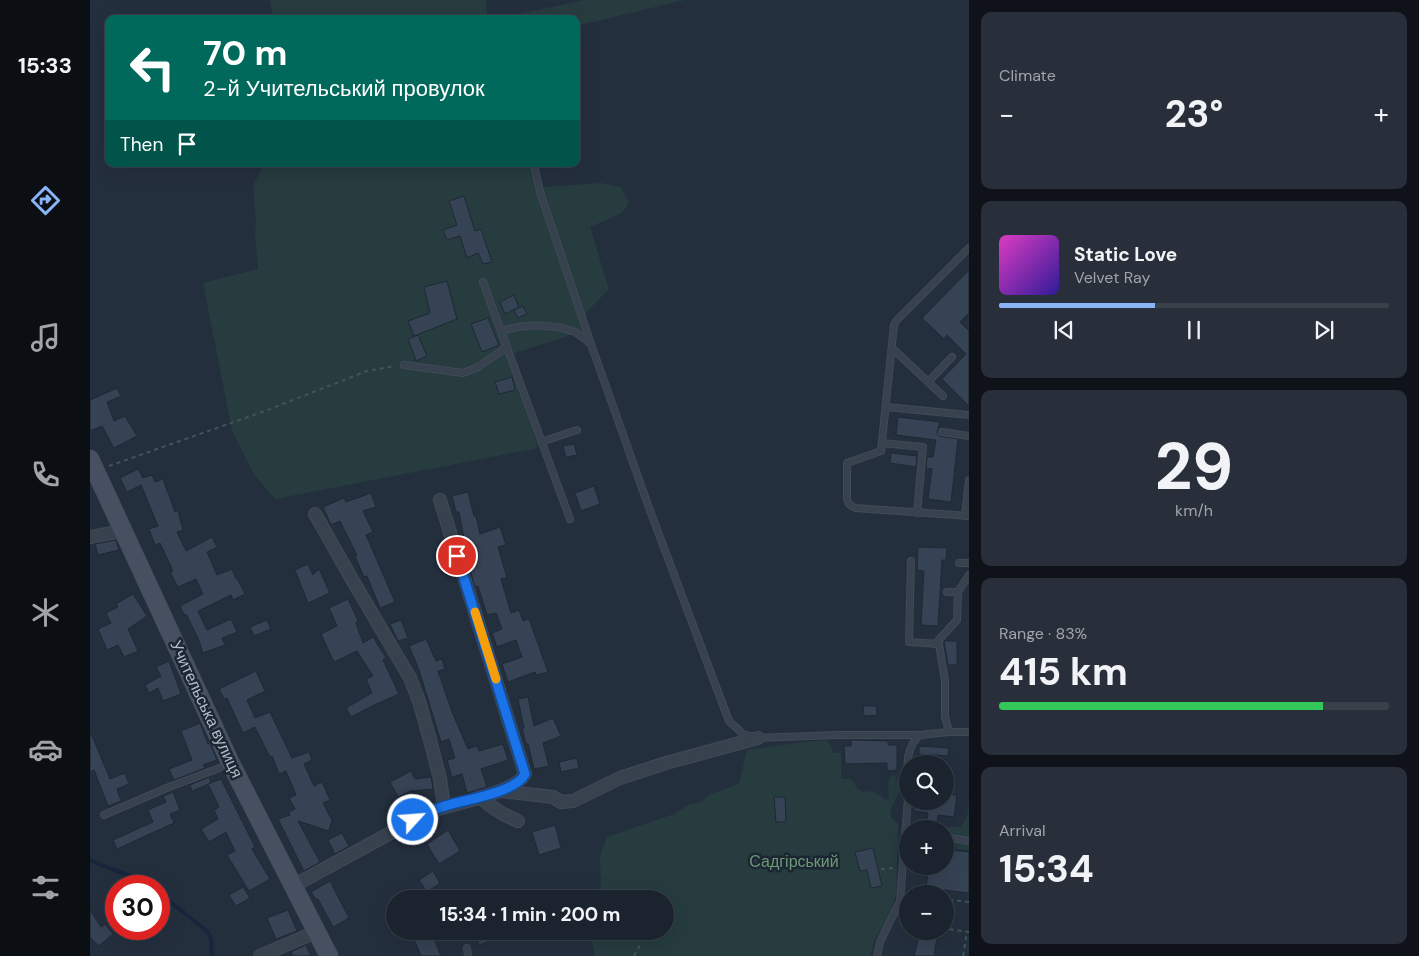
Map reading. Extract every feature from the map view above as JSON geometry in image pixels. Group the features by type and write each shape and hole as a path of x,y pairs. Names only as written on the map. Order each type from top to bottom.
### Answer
{"main road":[{"name":"Учительська вулиця","path":"93,466 231,764 329,956"}],"street":[{"path":"293,886 421,816 444,806 480,797 516,784 523,779 525,774 440,500"},
{"path":"316,514 410,678 419,701 430,740 440,779 444,806"},
{"path":"90,537 122,530"},
{"path":"500,790 552,796 561,802 572,801 620,778 666,763 758,738"},
{"path":"480,797 497,811 518,821"},
{"path":"260,956 316,932"}],"lane":[{"path":"535,167 540,192 591,344 648,505 730,721 736,728 750,737 758,738 837,735 919,735 969,732"},
{"path":"960,487 969,484 967,516 945,511 917,512 854,508 847,499 847,463 881,451 894,325 969,248"},
{"path":"483,282 570,519"},
{"path":"501,331 512,328 542,326 575,333 591,344"},
{"path":"404,365 463,373 471,371 487,362 507,347"},
{"path":"892,348 943,396"},
{"path":"928,382 952,357"},
{"path":"886,407 969,415"},
{"path":"542,442 577,430"},
{"path":"942,432 969,436"},
{"path":"882,443 923,447 917,512"},
{"path":"911,561 908,642 939,644 944,681 944,717 949,732"},
{"path":"960,563 969,563"},
{"path":"935,644 957,620 958,592 969,575"},
{"path":"947,592 958,592"},
{"path":"909,755 910,747 919,735"},
{"path":"104,814 231,764"},
{"path":"954,839 969,841"},
{"path":"877,956 880,942 900,901 902,875"},
{"path":"467,948 468,956"}],"path":[{"path":"93,466 139,454 265,410 367,371 387,366 404,365"},
{"path":"881,869 899,867"},
{"path":"963,956 968,932 948,929 952,900 969,902"},
{"path":"634,956 641,943"}],"green space":[{"path":"270,0 486,0 487,15 272,15"},
{"path":"585,0 685,0 580,25 580,15 514,15"},
{"path":"262,167 535,167 544,187 601,183 621,187 629,203 622,213 590,227 609,289 584,315 589,329 509,355 538,448 275,499 255,476 232,430 203,283 258,269 253,185"},
{"name":"Садгірський","path":"811,741 828,741 834,753 841,753 841,779 851,779 857,788 863,792 873,791 886,800 889,798 888,783 893,773 899,786 899,792 891,812 891,818 898,823 896,895 889,916 874,941 870,956 595,956 591,940 674,940 674,890 598,890 601,887 600,856 607,837 674,814 688,805 699,803 711,794 739,784 747,750"},
{"path":"969,806 969,850 956,849 954,827 960,827 965,820"}],"building":[{"path":"464,196 475,231 481,229 492,262 483,264 478,253 467,258 460,236 447,240 443,230 457,225 449,201"},
{"path":"969,270 969,313 960,322 969,331 969,406 942,379 966,354 947,335 944,339 922,318"},
{"path":"447,281 457,319 414,336 408,321 430,313 424,287"},
{"path":"514,295 519,307 505,314 500,302"},
{"path":"523,306 527,314 518,318 514,310"},
{"path":"488,318 499,345 482,352 471,324"},
{"path":"418,335 427,356 416,361 408,339"},
{"path":"512,377 515,390 499,394 495,382"},
{"path":"117,388 121,396 107,402 114,421 125,416 137,436 114,448 102,426 90,431 90,400"},
{"path":"898,417 940,422 937,432 939,436 958,439 951,502 928,499 932,469 926,468 927,457 933,457 936,440 896,435"},
{"path":"574,444 577,455 566,457 563,446"},
{"path":"891,453 917,456 916,467 890,463"},
{"path":"138,469 143,478 152,475 155,482 163,479 175,512 178,511 183,530 177,532 186,551 212,537 217,547 207,552 217,575 232,569 245,594 233,600 231,595 198,611 207,630 231,619 237,632 222,638 225,645 203,653 186,614 184,615 180,606 203,594 196,579 178,587 170,572 173,571 160,543 155,545 149,529 158,526 141,485 127,492 120,478"},
{"path":"594,486 600,504 581,511 575,493"},
{"path":"468,492 480,534 500,527 506,545 498,547 507,578 501,579 511,613 519,610 523,621 529,619 548,672 536,675 535,672 508,682 502,664 522,657 516,640 497,647 492,633 502,629 496,613 487,615 478,586 475,587 459,512 456,512 452,496"},
{"path":"371,493 376,507 363,511 373,532 366,535 395,602 380,608 367,576 364,577 355,556 357,555 340,521 331,525 323,507 344,498 346,502"},
{"path":"116,540 119,550 98,555 95,544"},
{"path":"918,547 947,548 946,560 942,560 938,626 921,625 924,571 917,570"},
{"path":"308,564 313,575 319,569 330,593 308,603 295,570"},
{"path":"133,594 147,616 128,629 138,651 124,657 118,645 107,650 98,629 111,623 106,613 118,607 116,604"},
{"path":"348,599 358,621 356,623 363,643 373,637 386,658 383,660 399,694 351,717 346,708 372,693 366,679 373,676 357,651 334,662 321,634 337,626 329,608"},
{"path":"267,620 271,629 254,636 250,627"},
{"path":"401,620 408,638 398,641 390,624"},
{"path":"426,639 436,661 442,659 445,669 438,671 452,712 468,749 477,746 479,751 503,744 508,760 481,769 487,787 467,793 462,774 452,777 447,760 455,758 449,739 441,742 419,670 409,646"},
{"path":"944,641 957,641 957,665 948,665"},
{"path":"169,661 181,694 163,701 158,688 149,693 145,685 161,676 156,667"},
{"path":"256,671 265,691 247,700 255,718 270,712 292,758 309,752 312,760 304,764 314,786 322,782 330,800 323,803 332,820 329,831 298,821 320,862 304,871 278,819 290,815 289,812 295,809 289,798 296,795 286,771 279,774 272,756 270,757 255,727 243,733 227,698 224,699 219,689"},
{"path":"528,697 534,726 553,718 561,736 543,743 549,766 534,769 522,728 524,728 518,699"},
{"path":"863,706 876,706 877,715 864,716"},
{"path":"200,723 217,760 203,765 205,768 174,780 169,769 192,760 181,731"},
{"path":"90,731 110,779 125,773 129,784 117,789 121,801 108,806 94,770 90,772"},
{"path":"851,740 888,741 888,745 897,745 897,770 887,771 887,763 845,764 844,746 851,746"},
{"path":"919,746 949,748 948,755 919,754"},
{"path":"577,758 579,768 561,772 559,762"},
{"path":"411,771 415,779 431,777 433,789 411,791 398,797 390,782"},
{"path":"209,777 211,783 192,791 190,785"},
{"path":"221,779 255,847 252,849 270,879 249,891 227,855 235,851 226,832 209,842 201,829 218,819 214,810 219,807 208,784"},
{"path":"173,792 180,810 170,814 174,823 117,849 113,840 153,822 148,810 166,802 163,796"},
{"path":"954,795 957,795 954,817 938,815 937,820 927,820 928,813 914,811 954,810"},
{"path":"774,797 785,797 786,822 776,822"},
{"path":"555,825 561,848 539,855 532,832"},
{"path":"448,830 460,851 439,864 427,844"},
{"path":"342,833 349,846 335,854 328,840"},
{"path":"873,848 882,886 871,888 867,870 860,871 855,852"},
{"path":"954,850 969,852 969,893 954,891 954,885 926,885 928,875 954,875"},
{"path":"433,871 440,883 430,890 426,890 419,880"},
{"path":"330,881 349,918 333,927 318,899 316,900 311,892"},
{"path":"243,887 250,898 236,906 229,895"},
{"path":"90,910 101,927 105,924 106,940 99,946 90,937"},
{"path":"288,910 297,931 276,939 267,918"},
{"path":"415,940 435,940 441,956 421,956"},
{"path":"477,940 490,940 490,941 479,945"},
{"path":"918,940 937,940 934,956 914,956"},
{"path":"306,945 311,956 293,956 291,952"}],"waterway":[{"path":"90,860 128,875"},
{"path":"170,902 207,931 211,938 212,956"}],"slow traffic":[{"path":"475,612 496,679"}],"route":[{"path":"413,820 444,806 480,797 516,784 523,779 525,774 457,556"}]}
